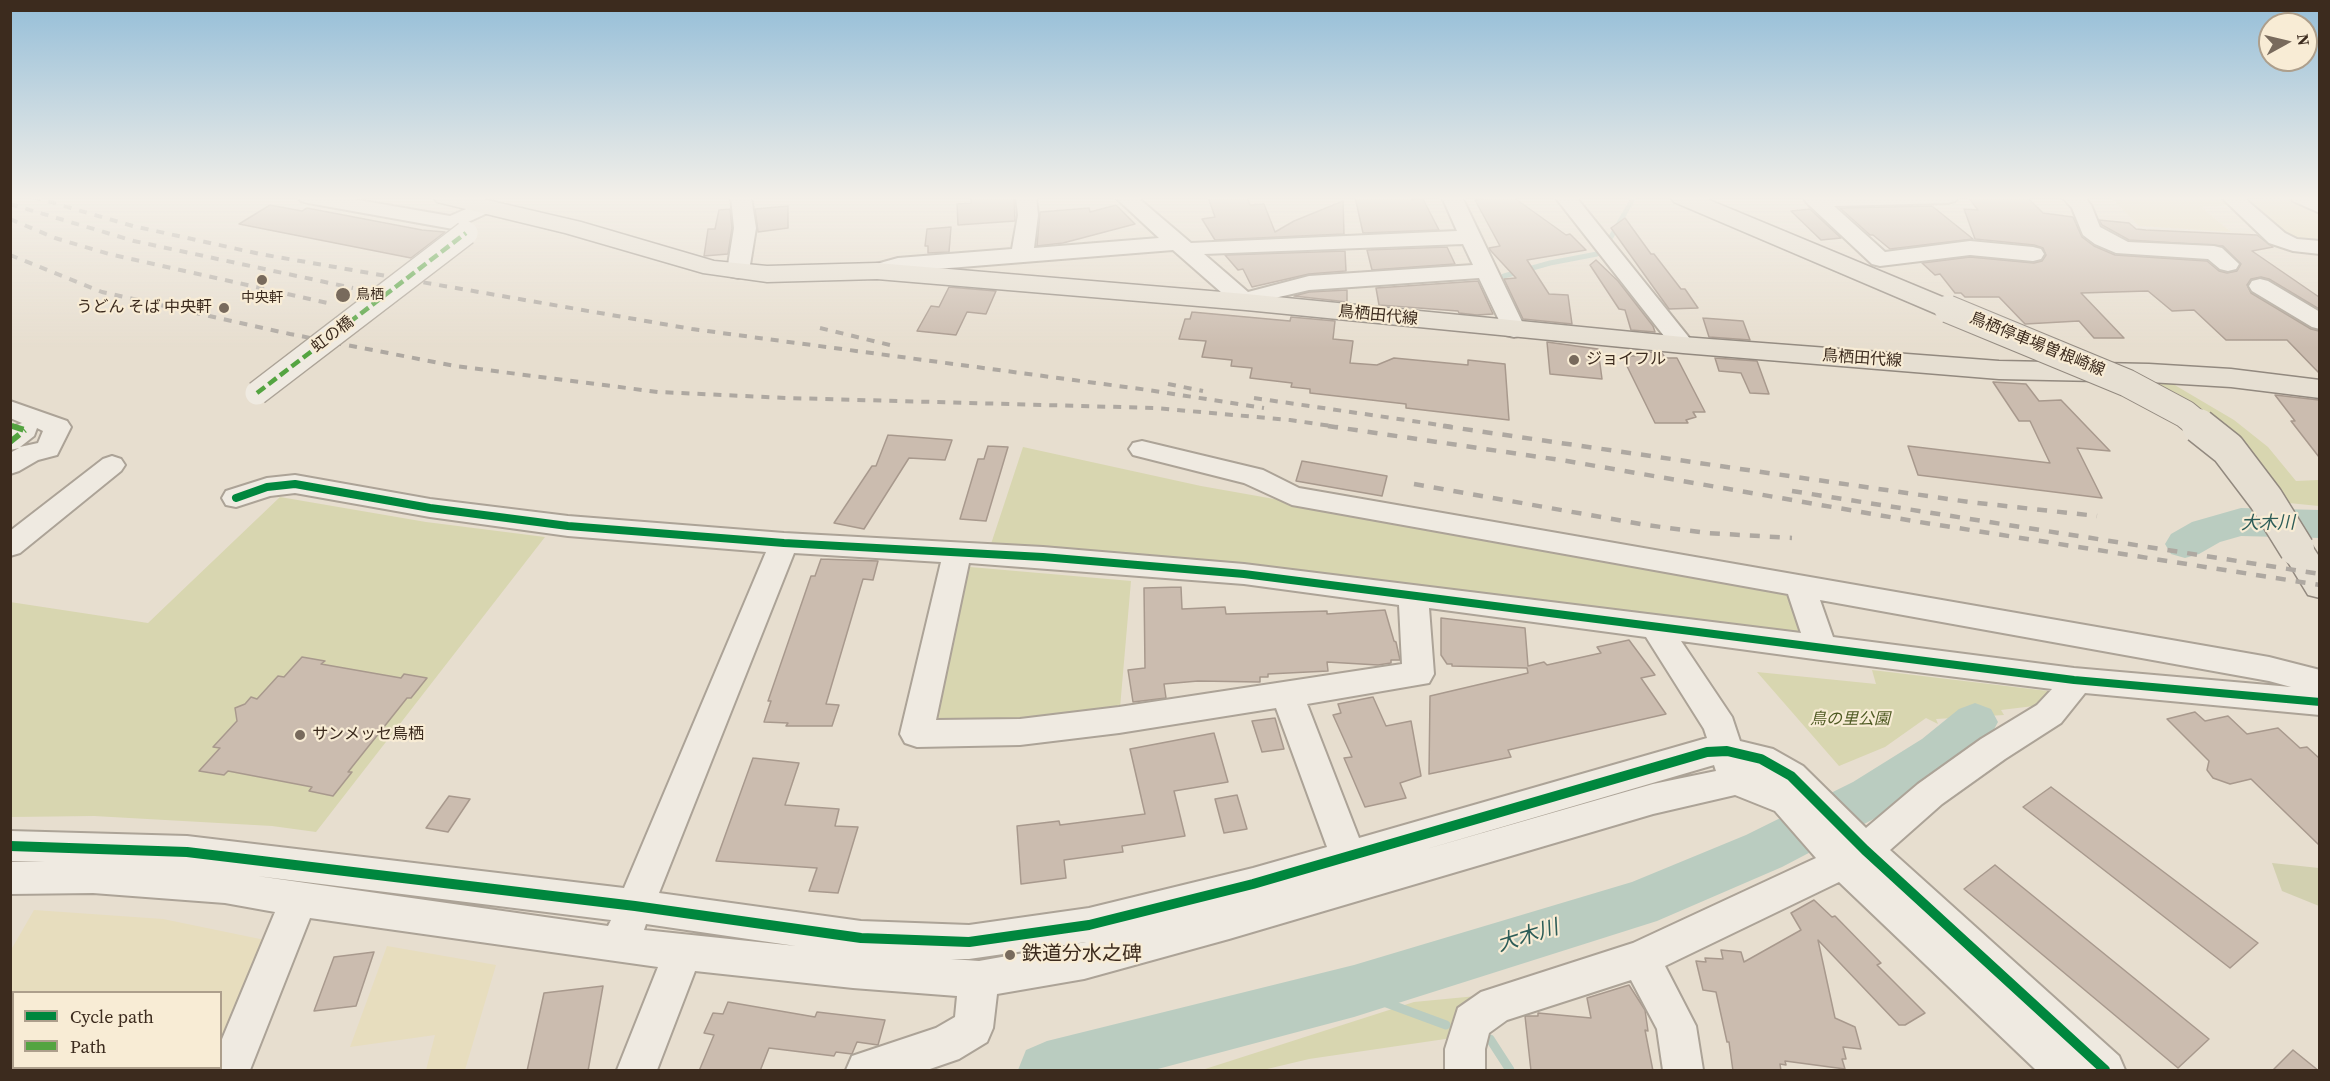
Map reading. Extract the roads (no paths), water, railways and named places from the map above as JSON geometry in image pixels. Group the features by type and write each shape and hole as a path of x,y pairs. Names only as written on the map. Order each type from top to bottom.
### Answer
{"main road":[{"name":"鳥栖田代線","path":"642,247 712,268 738,271 767,273 877,271 1246,302 1683,345 1999,370 2149,373 2231,378 2319,389"},
{"name":"鳥栖停車場曽根崎線","path":"1802,247 2127,383 2185,414 2228,449 2265,500 2308,550 2319,586"}],"street":[{"name":"虹の橋","path":"257,393 447,247"},
{"path":"738,271 742,247"},
{"path":"1022,256 1023,247"},
{"path":"877,271 898,265 1172,247"},
{"path":"1181,247 1246,302 1258,295 1309,283 1487,271"},
{"path":"1190,247 1216,247"},
{"path":"1476,247 1514,330"},
{"path":"1605,247 1683,345"},
{"path":"1867,247 1880,259 1970,248 2033,254"},
{"path":"2123,247 2214,253 2228,264"},
{"path":"2260,286 2319,322"},
{"path":"10,409 58,427 48,449 30,453 10,465"},
{"path":"10,425 25,430 10,442"},
{"path":"1142,448 1253,476 1292,496 2269,669 2319,682"},
{"path":"10,546 112,465"},
{"path":"236,498 267,487 295,484 430,508 568,526 1244,574 2074,680 2319,702"},
{"path":"619,945 784,543"},
{"path":"957,553 917,734 1020,732 1119,720 1418,674 1413,595"},
{"path":"1800,586 1821,648"},
{"path":"1656,628 1720,726 1731,766 1760,789 1797,796 2066,1071"},
{"path":"1466,1071 1465,1049 1472,1022 1495,1005 1640,959 1854,856 1930,794 1993,749 2049,714 2070,692 2074,680"},
{"path":"1287,694 1353,870"},
{"path":"10,846 187,852 635,906 861,938 969,942 1089,925 1253,884 1353,870 1653,799 1731,766"},
{"path":"1854,856 2105,1071"},
{"path":"10,878 93,877 225,887 299,900 619,945 852,970 979,979 1084,960 1229,922 1353,870"},
{"path":"231,1071 299,900"},
{"path":"637,1071 683,952"},
{"path":"1640,959 1676,1026 1683,1071"},
{"path":"866,1071 945,1045 973,1028 979,979"}],"waterway":[{"path":"1504,276 1550,263 1597,254"},
{"name":"大木川","path":"2185,544 2206,532 2241,522 2320,524"},
{"name":"大木川","path":"1047,1070 1354,991 1638,904 1764,851 1870,797 1939,753 1975,722"},
{"path":"1354,991 1446,1025"},
{"path":"1490,1039 1510,1070"}],"railway":[{"path":"87,247 332,304"},
{"path":"164,247 353,288"},
{"path":"230,247 692,329 1148,390 1264,408"},
{"path":"10,255 102,292 290,334 455,366 658,392 787,398 1155,408 1290,420 1338,427"},
{"path":"820,328 890,345"},
{"path":"1168,384 1203,391"},
{"path":"1254,398 1454,427"},
{"path":"1328,426 1567,461 1913,521 2320,585"},
{"path":"1443,426 1969,502 2097,516"},
{"path":"1414,484 1646,525 1707,533 1792,538"},
{"path":"1792,491 2320,574"}],"place":[{"name":"中央軒","path":"262,280"},
{"name":"鳥栖","path":"343,295"},
{"name":"うどん そば 中央軒","path":"224,308"},
{"name":"ジョイフル","path":"1574,360"},
{"name":"サンメッセ鳥栖","path":"300,735"},
{"name":"鉄道分水之碑","path":"1010,955"}],"park label":[{"name":"鳥の里公園","path":"1850,720"}]}
